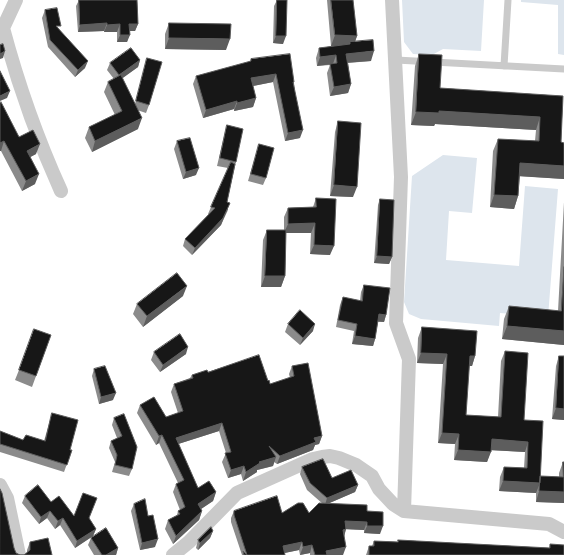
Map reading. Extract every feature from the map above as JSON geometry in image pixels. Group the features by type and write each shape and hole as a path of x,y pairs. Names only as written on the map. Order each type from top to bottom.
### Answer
{"street":[{"path":"16,0 2,29 24,99 49,165 61,191"},
{"path":"392,0 401,177 396,323 409,359 404,511"},
{"path":"173,555 189,542 237,493 313,458 330,456 356,465 372,476 380,489 393,504 404,511 549,524 564,532"},
{"path":"0,485 7,498 19,555"}],"lane":[{"path":"504,66 508,0"},
{"path":"396,60 564,69"}],"shaded area":[{"path":"402,0 484,0 481,51 443,49 432,55 413,54 404,42"},
{"path":"521,0 564,0 564,55 558,54 558,5 521,2"},
{"path":"443,155 477,158 472,213 449,211 446,260 519,266 525,186 558,189 548,317 500,313 499,326 421,319 409,314 404,302 412,176"}],"building":[{"path":"79,0 137,0 138,24 129,24 130,35 120,35 120,24 107,25 107,23 80,25"},
{"path":"277,0 287,0 286,36 276,36"},
{"path":"331,0 353,0 357,36 335,35"},
{"path":"57,8 61,26 56,26 88,61 78,70 50,40 45,10"},
{"path":"169,23 231,24 230,39 169,38"},
{"path":"373,40 374,51 346,54 351,84 334,87 330,64 337,63 336,55 320,57 319,48 350,44 350,42"},
{"path":"3,44 5,51 0,54 0,45"},
{"path":"131,48 140,60 119,75 110,63"},
{"path":"290,54 293,82 303,130 288,133 276,74 251,78 256,98 237,103 237,101 206,110 196,76 251,61 251,59"},
{"path":"419,54 442,55 440,88 563,96 561,142 564,143 564,166 520,163 518,196 494,195 498,139 539,141 540,117 439,111 439,113 416,112"},
{"path":"147,58 162,62 149,105 136,101"},
{"path":"0,71 10,91 0,96"},
{"path":"121,75 142,118 95,141 89,127 122,111 108,82"},
{"path":"1,102 19,137 33,130 40,144 27,151 39,174 26,181 4,141 0,143"},
{"path":"338,121 361,123 357,187 334,185"},
{"path":"227,125 243,129 236,162 220,158"},
{"path":"190,138 199,168 186,172 177,141"},
{"path":"259,144 274,148 266,178 251,174"},
{"path":"231,162 235,164 227,202 230,203 223,218 195,248 185,239 215,208 211,207"},
{"path":"316,198 336,199 334,246 314,245 315,223 288,224 288,208 316,207"},
{"path":"380,199 394,200 392,257 377,256"},
{"path":"267,230 286,230 285,276 265,276"},
{"path":"564,267 564,331 507,326 509,306 561,311"},
{"path":"177,273 187,286 147,316 137,304"},
{"path":"364,285 390,288 386,315 379,314 375,339 355,336 357,324 338,320 343,297 362,301"},
{"path":"300,310 315,324 303,338 288,324"},
{"path":"422,327 477,331 475,356 470,356 466,415 501,417 505,351 528,353 524,420 543,421 540,483 503,481 504,467 527,468 528,442 492,439 491,452 458,450 459,434 442,433 447,354 421,353"},
{"path":"34,329 51,335 36,376 19,370"},
{"path":"180,334 188,347 163,365 154,352"},
{"path":"259,355 270,384 294,376 292,366 308,363 322,436 314,438 316,442 280,456 269,446 276,457 259,462 260,463 246,472 244,466 231,470 225,453 231,452 222,423 176,438 198,488 209,481 216,492 198,504 202,511 176,536 168,520 180,514 178,511 185,507 176,484 184,480 162,435 159,436 140,405 154,397 166,417 183,411 174,384 193,378 192,375 207,370 208,372"},
{"path":"559,356 564,356 564,409 556,408"},
{"path":"105,366 116,393 101,397 94,369"},
{"path":"52,413 78,420 70,450 72,450 67,465 0,444 0,431 23,440 26,435 45,441"},
{"path":"124,414 137,447 132,469 115,465 117,455 111,441 122,436 114,418"},
{"path":"323,459 332,478 351,470 358,485 327,498 310,483 302,467"},
{"path":"563,462 564,492 539,491 540,476 563,477"},
{"path":"38,485 51,502 59,496 74,516 83,493 97,498 89,518 96,529 77,541 63,518 58,521 50,511 41,517 25,496"},
{"path":"0,489 14,548 16,553 20,555 0,555"},
{"path":"277,496 282,513 298,503 303,503 309,513 319,503 367,505 367,511 383,512 383,526 367,526 367,522 345,521 346,529 343,530 346,547 326,551 327,555 315,555 312,545 303,547 302,542 283,546 285,555 247,555 234,511"},
{"path":"145,499 148,516 153,515 158,539 142,543 134,504"},
{"path":"211,527 213,531 200,543 198,540"},
{"path":"106,528 118,548 106,555 102,555 91,538"},
{"path":"48,538 52,555 24,555 30,550 30,542"},
{"path":"398,540 550,548 550,544 564,545 564,555 369,555 369,546 374,546 374,541 398,542"}]}
